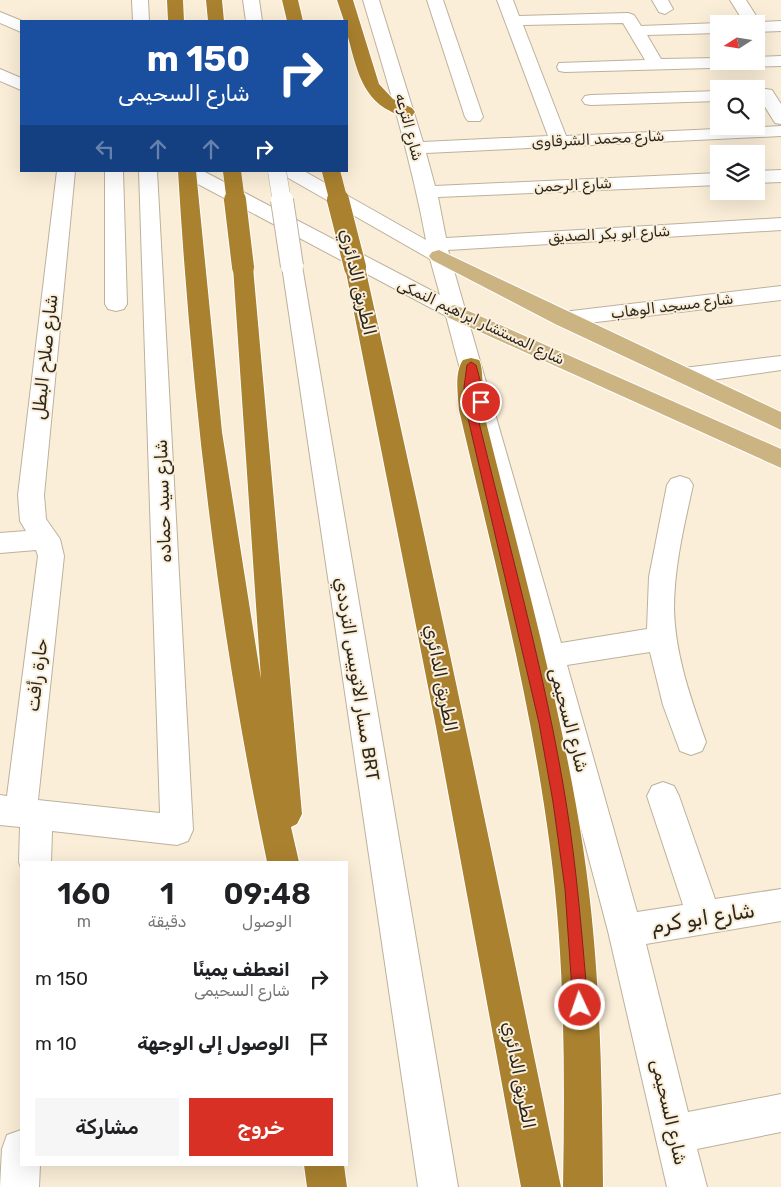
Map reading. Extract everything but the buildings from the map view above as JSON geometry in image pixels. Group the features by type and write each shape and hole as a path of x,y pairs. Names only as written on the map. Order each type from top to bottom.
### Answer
{"highway":[{"path":"174,0 176,20"},
{"path":"214,0 216,20"},
{"path":"290,0 295,20"},
{"path":"345,0 371,85 387,103 406,112"},
{"path":"187,172 193,267 228,574 261,764 282,861"},
{"path":"232,172 242,267 290,861"},
{"name":"الطريق الدائري","path":"331,172 355,267 476,847 541,1187"},
{"path":"471,365 469,387 471,410 545,723 560,802 572,889 580,987 584,1097 583,1187"},
{"path":"324,1166 327,1187"}],"main road":[{"path":"438,250 563,319 781,422"},
{"name":"شارع المستشار ابراهيم النمكى","path":"455,312 781,459"}],"street":[{"path":"140,0 142,20"},
{"path":"251,0 254,20"},
{"name":"شارع الترعه","path":"371,0 406,112 427,192 438,250"},
{"path":"435,0 474,117"},
{"path":"505,0 559,141"},
{"path":"738,0 747,15"},
{"path":"0,17 20,27"},
{"path":"513,20 625,18 630,20 656,64"},
{"path":"765,27 781,26"},
{"path":"636,31 710,28"},
{"path":"565,67 781,61"},
{"path":"0,74 20,64"},
{"path":"686,64 710,106"},
{"path":"0,74 20,84"},
{"path":"768,94 781,119"},
{"path":"591,100 710,111"},
{"name":"شارع محمد الشرقاوى","path":"415,148 559,141 710,112"},
{"name":"شارع محمد الشرقاوى","path":"765,126 781,131"},
{"name":"شارع صلاح البطل","path":"47,539 33,521 31,495 66,172"},
{"path":"114,172 116,304"},
{"name":"شارع سيد حماده","path":"20,812 177,830 148,172"},
{"name":"شارع المستشار ابراهيم النمكى","path":"189,172 455,312"},
{"name":"مسار الاتوبيس الترددي BRT","path":"278,172 438,1187"},
{"path":"292,172 438,250"},
{"path":"765,177 781,176"},
{"name":"شارع الرحمن","path":"427,192 710,179"},
{"name":"شارع ابو بكر الصديق","path":"438,250 781,224"},
{"name":"شارع السحيمى","path":"438,250 625,931 687,1187"},
{"name":"شارع مسجد الوهاب","path":"563,319 781,292"},
{"path":"684,376 781,363"},
{"path":"680,485 663,570 661,591 662,638 668,671 691,742"},
{"path":"0,543 47,539"},
{"name":"حارة رأفت","path":"35,861 20,812 51,556 47,539"},
{"path":"551,656 662,638"},
{"path":"663,796 704,918"},
{"name":"شارع ابو كرم","path":"625,931 781,906"},
{"path":"675,1134 781,1113"},
{"path":"19,1187 20,1166"}],"route":[{"path":"481,402 471,365 469,387 471,410 545,723 560,802 572,889 580,1005"}]}
